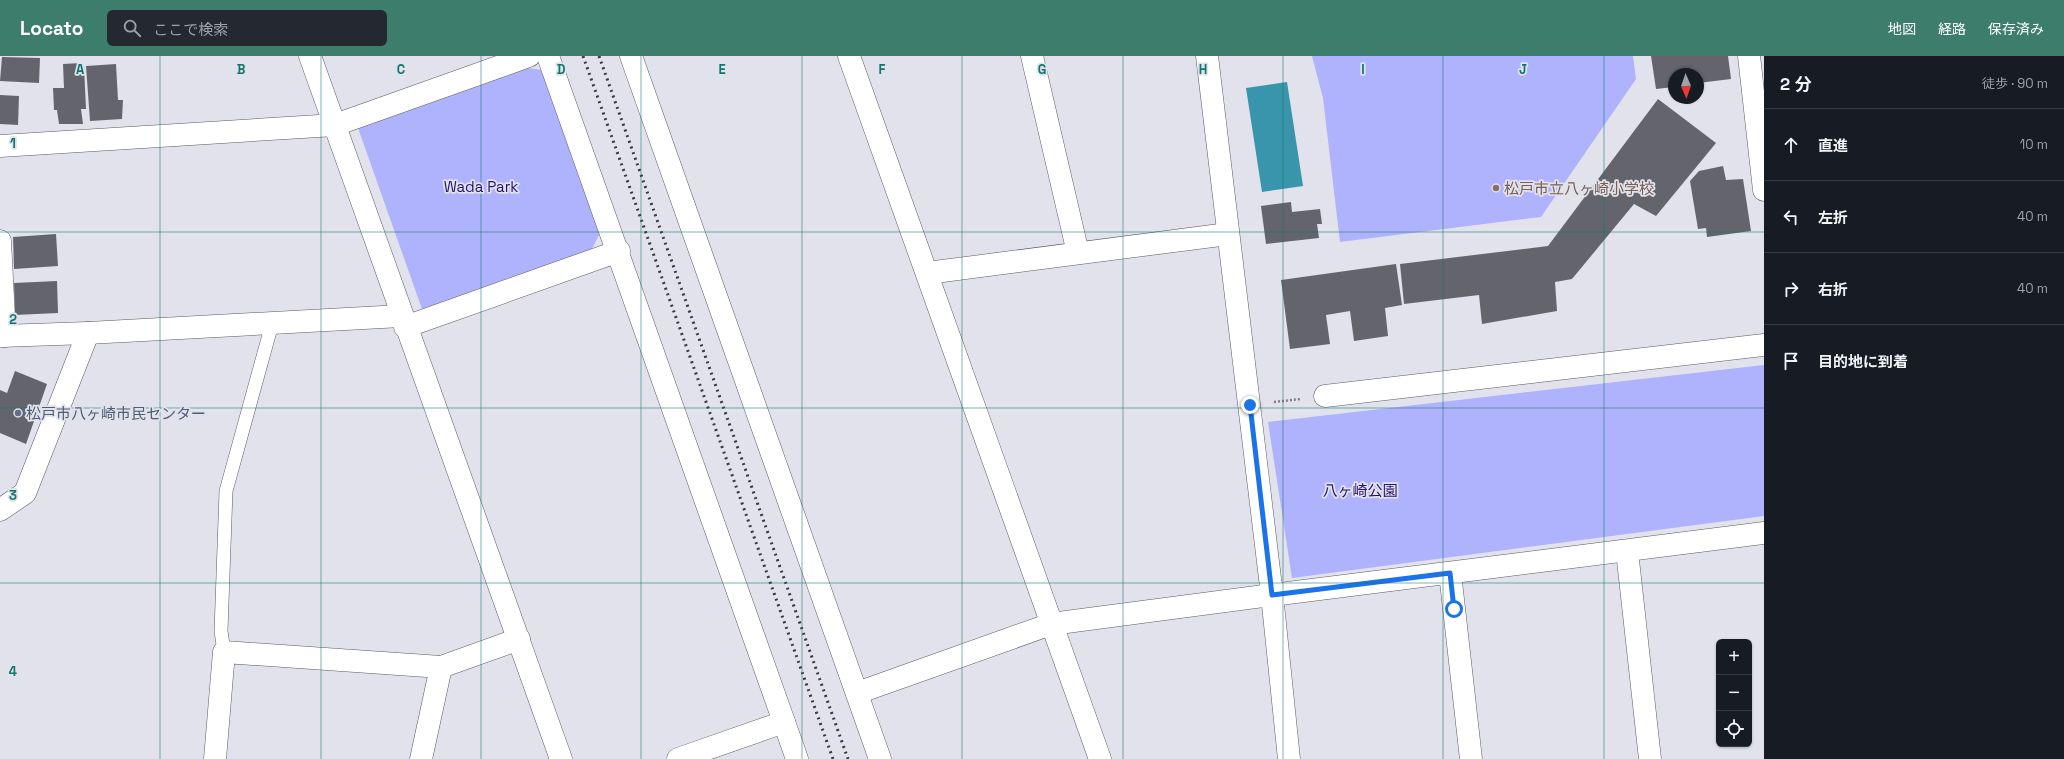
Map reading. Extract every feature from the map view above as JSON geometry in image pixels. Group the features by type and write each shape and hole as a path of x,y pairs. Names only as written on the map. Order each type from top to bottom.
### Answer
{"street":[{"path":"310,56 403,322 519,639 561,759"},
{"path":"0,146 335,126 529,56"},
{"path":"548,56 619,251 797,759"},
{"path":"631,56 880,759"},
{"path":"849,56 928,273 1100,759"},
{"path":"1032,56 1078,253"},
{"path":"1207,56 1250,405 1290,759"},
{"path":"1749,56 1764,190"},
{"path":"928,273 1228,234"},
{"path":"0,241 2,336 272,324 403,322 619,251"},
{"path":"0,510 25,493 88,333"},
{"path":"1325,396 1764,345"},
{"path":"857,693 1051,624 1764,533"},
{"path":"1627,551 1650,759"},
{"path":"1450,573 1471,759"},
{"path":"215,759 224,652 441,667 519,639"},
{"path":"421,759 441,667"},
{"path":"678,759 784,722"}],"lane":[{"path":"224,652 221,631 226,491 272,324"}],"path":[{"path":"1250,405 1325,396"}],"green space":[{"path":"1312,56 1633,56 1636,79 1541,217 1340,242 1323,98"},
{"name":"Wada Park","path":"527,68 543,70 600,233 591,251 422,309 358,128"},
{"name":"八ヶ崎公園","path":"1764,365 1764,516 1292,578 1268,422"}],"shaded area":[{"path":"1287,82 1303,186 1262,192 1246,88"}],"building":[{"path":"1651,56 1728,56 1731,79 1704,82 1704,68 1668,68 1668,88 1656,89"},
{"path":"2,57 40,58 39,83 0,81"},
{"path":"81,63 81,66 84,66 86,109 81,109 83,124 59,124 57,110 54,110 53,88 64,88 63,64"},
{"path":"116,64 118,100 123,100 122,119 90,121 86,66"},
{"path":"0,95 19,96 18,125 0,124"},
{"path":"1658,99 1716,143 1656,216 1634,204 1572,279 1555,282 1557,311 1482,324 1479,295 1404,304 1400,264 1548,246"},
{"path":"1723,166 1726,180 1743,179 1751,231 1707,237 1706,228 1698,229 1690,181 1699,171"},
{"path":"1291,202 1292,212 1320,209 1322,224 1317,224 1319,238 1266,244 1261,206"},
{"path":"56,234 58,266 14,269 13,237"},
{"path":"1396,264 1402,305 1385,308 1388,336 1354,341 1350,311 1326,315 1330,344 1290,349 1281,280"},
{"path":"57,281 58,313 15,315 14,283"},
{"name":"松戸市八ヶ崎市民センター","path":"15,371 47,384 26,444 0,433 0,390 7,393"}],"railway":[{"path":"583,56 833,759"},
{"path":"599,56 848,759"}],"place":[{"name":"松戸市立八ヶ崎小学校","path":"1496,188"},
{"name":"松戸市八ヶ崎市民センター","path":"18,413"}],"route":[{"path":"1250,405 1272,595 1450,573 1454,609"}]}
